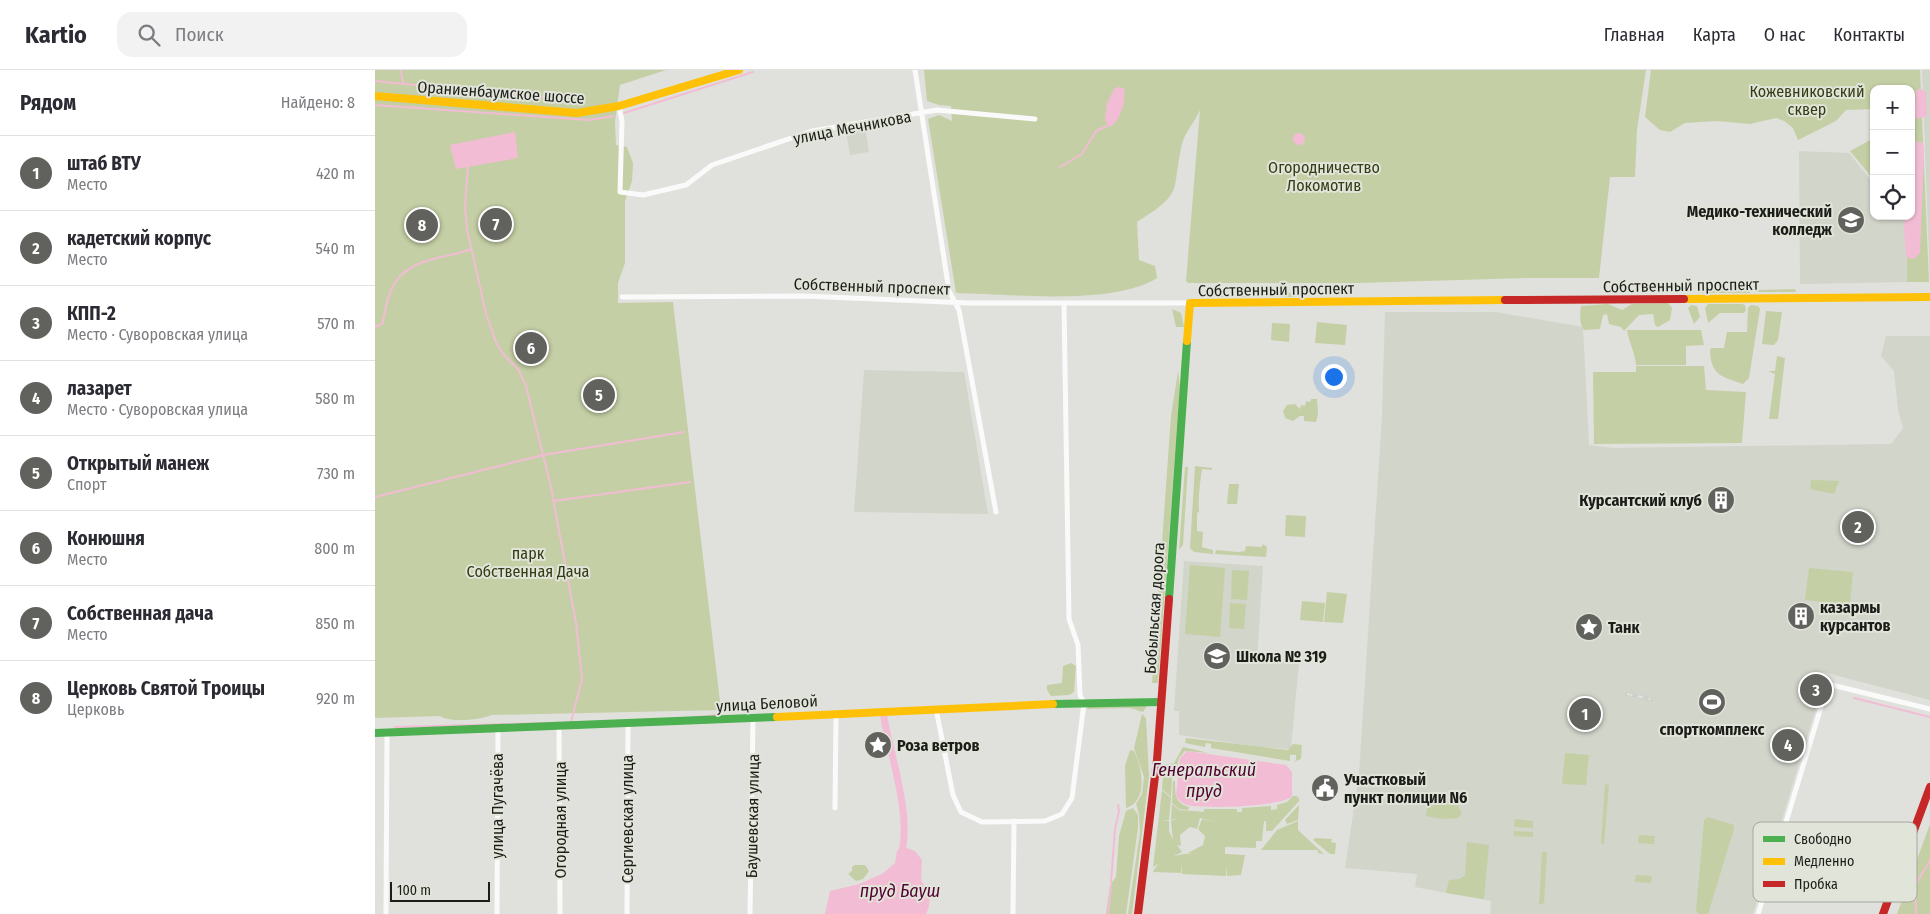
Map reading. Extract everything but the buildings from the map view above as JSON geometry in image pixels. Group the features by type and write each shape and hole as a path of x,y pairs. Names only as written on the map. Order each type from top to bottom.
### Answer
{"street":[{"name":"Ораниенбаумское шоссе","path":"375,96 577,113 619,106 739,70"},
{"path":"915,70 949,291 959,310 995,512"},
{"name":"улица Мечникова","path":"619,106 622,121 620,192 643,195 663,192 686,185 712,166 812,131 937,110 1035,119"},
{"name":"Собственный проспект","path":"622,298 803,296 955,303 1064,304 1930,296"},
{"name":"Бобыльская дорога","path":"1138,914 1153,806 1190,303"},
{"path":"936,709 953,795 961,812 982,822 1051,820 1062,814 1070,803 1084,703 1081,695 1078,645 1069,618 1064,304"},
{"path":"1786,822 1828,684 1930,709"},
{"name":"улица Беловой","path":"375,733 628,724 1084,703 1161,702"},
{"path":"835,808 836,714"},
{"name":"Баушевская улица","path":"750,914 753,717"},
{"name":"Сергиевская улица","path":"627,914 628,724"},
{"name":"Огородная улица","path":"559,726 560,914"},
{"name":"улица Пугачёва","path":"497,914 498,728"},
{"path":"386,914 387,732"},
{"path":"1917,822 1930,787"},
{"path":"1013,914 1014,822"},
{"path":"1758,914 1762,902"},
{"path":"1883,914 1887,902"}],"shaded area":[{"path":"1922,70 1930,70 1930,281"},
{"path":"865,128 869,152 850,155 846,131"},
{"name":"Медико-технический колледж","path":"1799,151 1849,153 1870,179 1870,220 1904,220 1906,223 1907,282 1800,284"},
{"path":"1385,312 1496,312 1583,327 1589,445 1613,448 1891,444 1903,428 1898,410 1894,371 1881,356 1886,336 1930,336 1930,700 1823,672 1823,692 1821,692 1781,822 1753,822 1753,902 1757,902 1753,914 1490,914 1491,901 1415,887 1417,874 1345,868 1359,774 1382,415"},
{"path":"864,370 964,372 988,514 854,512"},
{"name":"Школа № 319","path":"1184,561 1263,566 1257,659 1299,662 1291,749 1260,747 1179,735 1179,711 1174,711"}],"green space":[{"name":"парк Собственная Дача","path":"375,70 666,70 620,85 615,122 616,145 627,147 633,163 632,181 625,201 625,263 618,283 618,303 673,302 721,710 492,715 465,720 439,716 375,718"},
{"name":"Огородничество Локомотив","path":"924,70 1646,70 1637,130 1635,177 1610,177 1599,278 1358,283 1188,283 1186,281 1200,110 1183,140 1173,190 1163,204 1137,222 1139,260 1155,266 1157,278 1138,287 1115,292 1088,295 1032,296 956,293 928,119 939,115 952,121 951,106 927,101"},
{"name":"Кожевниковский сквер","path":"1651,70 1920,70 1929,282 1907,282 1907,222 1905,220 1915,220 1915,85 1870,85 1870,109 1846,110 1836,121 1798,140 1793,128 1776,118 1750,124 1717,121 1685,123 1670,132 1660,130 1645,117"},
{"name":"Кожевниковский сквер","path":"1870,140 1870,175 1850,151"},
{"path":"1795,289 1796,292 1755,292 1755,290"},
{"path":"1623,290 1688,290 1687,292 1623,292"},
{"path":"1701,290 1750,290 1750,293 1701,293"},
{"path":"1296,293 1296,297 1220,297 1220,294"},
{"path":"1668,303 1672,308 1670,320 1658,327 1655,325 1653,314 1639,315 1624,331 1621,327 1609,324 1607,314 1603,315 1600,329 1584,330 1581,325 1581,306 1608,304 1622,310 1632,304"},
{"path":"1708,304 1742,304 1745,305 1746,310 1744,313 1720,313 1708,323 1705,308"},
{"path":"1691,305 1697,306 1700,317 1694,324 1688,308"},
{"path":"1751,305 1758,306 1760,309 1749,378 1743,384 1724,377 1716,371 1710,351 1711,348 1724,348 1727,332 1747,332 1748,308"},
{"path":"1172,309 1181,313 1184,327 1176,327"},
{"path":"1766,311 1782,312 1778,340 1774,345 1762,344"},
{"path":"1317,322 1347,325 1345,345 1315,343"},
{"path":"1272,323 1290,324 1289,342 1271,340"},
{"path":"1627,330 1701,330 1704,345 1686,346 1686,365 1636,365"},
{"path":"1777,356 1785,358 1778,419 1769,419 1775,374 1768,371 1775,371"},
{"path":"1636,366 1704,366 1706,390 1746,392 1742,443 1594,444 1593,372 1636,372"},
{"path":"1178,371 1180,387 1158,683 1152,683 1171,416"},
{"path":"1311,399 1317,399 1318,414 1316,422 1304,421 1304,416 1300,416 1293,421 1285,418 1283,411 1287,405 1295,404 1300,409 1301,405 1305,406 1306,401 1310,402"},
{"path":"1195,466 1212,468 1212,470 1202,469 1197,531 1203,532 1202,547 1213,550 1213,554 1194,552 1190,548"},
{"path":"1185,467 1188,467 1183,545 1179,550"},
{"path":"1811,480 1839,481 1834,494 1810,489"},
{"path":"1229,484 1239,484 1237,504 1227,504"},
{"path":"1286,515 1306,516 1305,537 1285,536"},
{"path":"1263,544 1267,547 1266,557 1215,554 1216,550 1238,552 1245,551 1246,546 1262,547"},
{"path":"1190,565 1225,568 1220,637 1185,634"},
{"path":"1809,568 1853,572 1850,605 1805,600"},
{"path":"1232,570 1249,571 1247,600 1231,599"},
{"path":"1327,592 1347,594 1343,623 1324,622"},
{"path":"1302,601 1325,603 1323,622 1300,620"},
{"path":"1230,603 1246,604 1244,629 1229,628"},
{"path":"1071,663 1076,666 1074,692 1069,695 1051,696 1047,690 1047,685 1062,683 1063,666"},
{"path":"1147,706 1143,712 1130,708 1087,709 1088,707"},
{"path":"1142,714 1146,718 1149,776 1132,914 1128,914 1140,832 1139,814 1136,804 1142,794 1144,777 1134,748"},
{"path":"1186,738 1288,750 1293,744 1302,745 1301,759 1293,762 1296,760 1296,755 1290,755 1290,761 1211,748 1211,744 1206,743 1205,747 1185,743"},
{"path":"1183,747 1209,753 1185,751 1179,758 1176,772 1174,772 1174,763"},
{"path":"1130,750 1134,751 1137,757 1142,782 1138,798 1126,808 1125,766"},
{"path":"1565,753 1589,755 1586,785 1562,784"},
{"path":"1173,763 1171,797 1162,789 1164,765"},
{"path":"1173,781 1175,781 1178,800 1189,807 1188,810 1179,809 1172,803"},
{"path":"1605,784 1609,785 1604,844 1601,843"},
{"path":"1162,790 1171,798 1169,820 1163,820 1169,821 1169,831 1173,840 1171,821 1177,818 1171,820 1172,804 1179,810 1204,812 1204,809 1237,809 1237,812 1242,812 1242,808 1271,806 1271,810 1277,809 1277,805 1287,802 1293,796 1298,796 1296,799 1299,797 1299,801 1272,831 1266,831 1266,821 1264,821 1262,841 1256,841 1256,848 1225,847 1225,854 1245,855 1241,875 1227,876 1226,865 1226,876 1182,874 1181,864 1181,873 1153,872 1160,864 1153,867","holes":["1200,818 1220,823 1202,819 1198,829 1205,836 1203,845 1188,853 1193,854 1173,857 1182,852 1177,845 1181,846 1180,835 1190,827 1197,829"]},
{"path":"1443,796 1457,804 1462,813 1458,818 1442,819 1426,816 1427,809 1431,803 1436,798"},
{"path":"1299,805 1298,820 1287,824 1285,820"},
{"path":"1133,808 1138,815 1138,828 1126,914 1106,914 1110,885 1116,877 1119,836 1126,811"},
{"path":"1708,817 1734,825 1734,829 1708,914 1699,914 1696,911 1704,820"},
{"path":"1515,819 1533,821 1533,828 1514,827"},
{"path":"1298,821 1298,830 1324,854 1318,853 1318,850 1261,850 1277,830"},
{"path":"1930,824 1930,914 1897,914 1901,902 1917,902 1917,859"},
{"path":"1514,831 1533,832 1533,837 1514,836"},
{"path":"1639,835 1655,836 1654,844 1638,843"},
{"path":"1315,838 1332,839 1331,842 1336,843 1335,854 1330,854 1313,840"},
{"path":"1467,842 1489,845 1484,899 1446,893 1449,880 1460,879 1465,875"},
{"path":"1542,852 1547,852 1544,903 1539,905"},
{"path":"855,865 865,865 869,871 863,879 856,881 848,874"},
{"path":"1636,875 1652,876 1651,883 1635,882"}],"water":[{"path":"1118,87 1124,88 1123,104 1120,116 1109,127 1105,120 1107,103 1114,89"},
{"path":"1921,89 1926,92 1927,116 1918,119 1915,118 1916,90"},
{"path":"515,132 518,158 456,169 450,145"},
{"path":"1301,133 1304,134 1304,144 1297,145 1294,144 1293,137 1294,134"},
{"path":"1915,141 1923,143 1924,152 1920,253 1914,259 1906,257 1903,220 1915,220"},
{"name":"Генеральский пруд","path":"1187,751 1286,765 1292,772 1292,796 1286,800 1259,805 1225,807 1187,805 1180,801 1176,795 1180,758"},
{"name":"пруд Бауш","path":"901,846 915,851 922,860 921,880 930,899 926,914 825,914 830,891 859,884 882,874 895,863 897,851"}],"waterway":[{"path":"400,70 404,84"},
{"path":"624,113 753,72"},
{"path":"375,81 569,100"},
{"path":"375,105 589,120 614,116"},
{"path":"1060,167 1082,154 1096,131 1107,126"},
{"path":"468,167 465,206 467,229 486,314 496,342 503,354 518,369 526,386 551,487 576,623 582,679 571,722"},
{"path":"375,327 383,323 392,288 404,273 424,262 471,249"},
{"path":"375,497 543,455 684,432"},
{"path":"554,501 690,482"},
{"path":"1854,698 1930,717"},
{"path":"684,718 717,715"},
{"path":"884,718 904,816 903,846"},
{"path":"622,721 660,719"},
{"path":"395,727 588,722"},
{"path":"1111,882 1115,829 1119,811 1118,805"},
{"path":"1917,882 1930,861"},
{"path":"1108,914 1111,885"},
{"path":"1916,902 1916,914"}],"railway":[{"path":"1627,694 1651,699"}],"traffic: fast":[{"path":"1169,599 1187,341"},
{"path":"1053,704 1161,702"},
{"path":"375,733 777,717"}],"traffic: slow":[{"path":"375,96 577,113 619,106 739,70"},
{"path":"1684,299 1930,297"},
{"path":"1187,341 1190,303 1505,300"},
{"path":"777,717 1053,704"}],"traffic: jam":[{"path":"1505,300 1684,299"},
{"path":"1138,914 1157,760 1169,599"},
{"path":"1917,822 1930,787"},
{"path":"1883,914 1887,902"}],"place":[{"name":"Медико-технический колледж","path":"1851,220"},
{"name":"Собственная дача","path":"496,224"},
{"name":"Церковь Святой Троицы","path":"422,225"},
{"name":"Конюшня","path":"531,348"},
{"name":"Открытый манеж","path":"599,395"},
{"name":"Курсантский клуб","path":"1721,500"},
{"name":"кадетский корпус","path":"1858,527"},
{"name":"казармы курсантов","path":"1801,616"},
{"name":"Танк","path":"1589,627"},
{"name":"Школа № 319","path":"1217,656"},
{"name":"КПП-2","path":"1816,690"},
{"name":"спорткомплекс","path":"1712,702"},
{"name":"штаб ВТУ","path":"1585,714"},
{"name":"Роза ветров","path":"878,745"},
{"name":"лазарет","path":"1788,745"},
{"name":"Участковый пункт полиции N6","path":"1325,788"}]}
